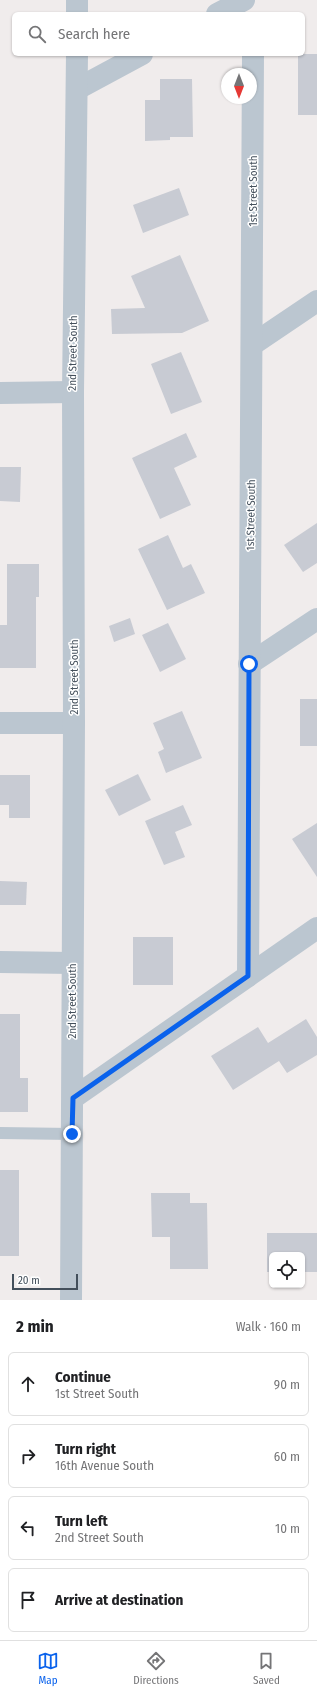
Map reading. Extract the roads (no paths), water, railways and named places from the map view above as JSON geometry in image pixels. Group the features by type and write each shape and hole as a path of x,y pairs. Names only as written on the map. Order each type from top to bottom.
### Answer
{"street":[{"path":"76,0 77,12"},
{"path":"221,12 244,0"},
{"path":"253,0 253,12"},
{"name":"2nd Street South","path":"71,1300 74,723 72,392 77,56"},
{"path":"77,89 138,56"},
{"name":"1st Street South","path":"248,976 253,56"},
{"path":"252,344 317,301"},
{"path":"0,393 72,392"},
{"path":"249,664 317,619"},
{"path":"0,723 74,723"},
{"path":"73,1098 317,928"},
{"path":"0,962 72,963"}],"lane":[{"path":"0,1134 72,1134"}]}
